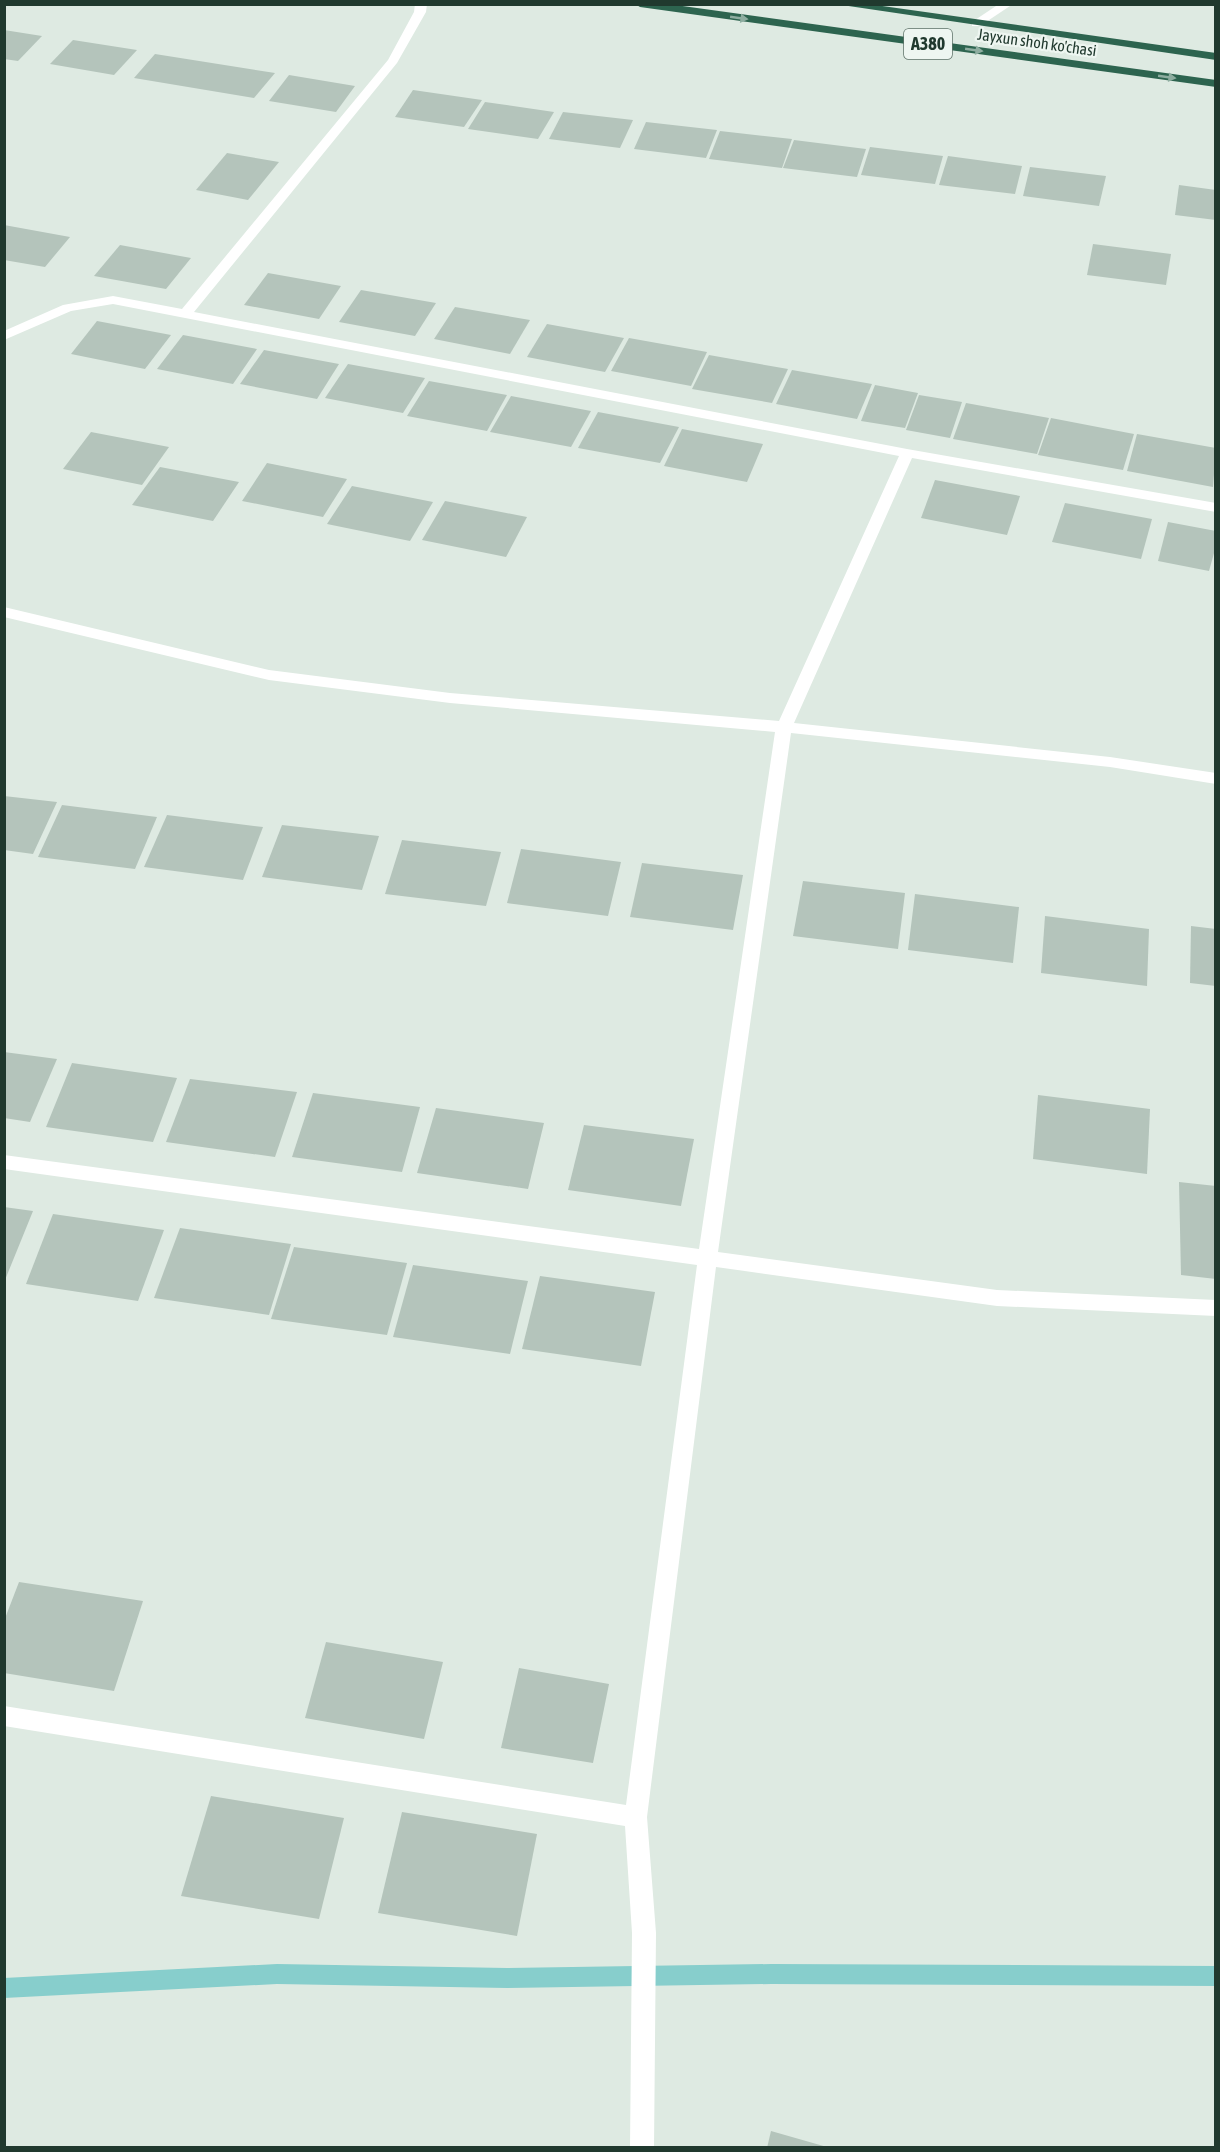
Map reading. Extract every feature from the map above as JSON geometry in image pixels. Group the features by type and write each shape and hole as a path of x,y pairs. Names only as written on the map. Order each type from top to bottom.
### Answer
{"highway":[{"name":"Jayxun shoh ko'chasi","path":"640,4 1215,84"},
{"name":"Jayxun shoh ko'chasi","path":"840,4 1215,57"}],"street":[{"path":"187,312 393,61 420,12 421,4"},
{"path":"976,24 1008,4"},
{"path":"4,336 68,308 113,300 187,312 907,453 1215,508"},
{"path":"642,2148 644,1933 636,1817 707,1259 784,727 907,453"},
{"path":"4,612 269,675 450,698 784,727 1110,762 1215,779"},
{"path":"4,1162 997,1298 1215,1308"},
{"path":"4,1716 636,1817"}],"building":[{"path":"4,30 42,36 18,61 4,59"},
{"path":"73,40 137,50 114,75 50,64"},
{"path":"155,54 275,73 254,98 134,78"},
{"path":"289,75 355,86 336,112 269,101"},
{"path":"413,90 482,100 464,127 395,117"},
{"path":"485,102 554,112 538,139 468,129"},
{"path":"563,112 633,120 620,148 549,139"},
{"path":"646,122 717,130 706,158 634,149"},
{"path":"720,131 792,139 782,168 709,159"},
{"path":"794,140 866,149 857,177 783,168"},
{"path":"870,147 943,156 935,184 861,175"},
{"path":"227,153 279,162 248,200 196,190"},
{"path":"948,156 1022,166 1015,194 939,185"},
{"path":"1030,167 1106,176 1099,206 1023,196"},
{"path":"1179,185 1216,190 1216,220 1175,215"},
{"path":"4,225 70,237 45,267 4,260"},
{"path":"1093,244 1171,254 1166,285 1087,275"},
{"path":"120,245 191,258 166,289 94,276"},
{"path":"268,273 341,286 319,319 244,305"},
{"path":"361,290 436,303 415,336 339,322"},
{"path":"455,307 530,320 510,354 434,339"},
{"path":"97,321 171,335 145,369 71,354"},
{"path":"547,324 624,338 605,372 527,357"},
{"path":"183,335 257,349 233,384 157,369"},
{"path":"629,338 707,352 691,386 611,371"},
{"path":"264,350 339,364 317,399 240,384"},
{"path":"709,355 788,369 772,403 692,389"},
{"path":"348,364 425,378 403,413 325,398"},
{"path":"792,370 872,384 857,419 776,404"},
{"path":"429,381 507,395 487,431 407,416"},
{"path":"875,385 918,393 905,428 861,421"},
{"path":"919,395 962,402 950,438 906,430"},
{"path":"511,396 591,411 571,447 490,432"},
{"path":"966,403 1049,418 1037,454 953,439"},
{"path":"598,412 679,427 660,463 578,448"},
{"path":"1051,418 1134,434 1123,470 1038,455"},
{"path":"682,429 763,444 747,482 664,466"},
{"path":"91,432 169,447 142,485 63,469"},
{"path":"1137,434 1216,448 1213,487 1127,471"},
{"path":"267,463 347,479 323,517 242,501"},
{"path":"160,467 239,482 213,521 132,505"},
{"path":"935,480 1020,496 1007,535 921,518"},
{"path":"352,486 433,502 410,541 327,524"},
{"path":"445,501 527,517 506,557 422,540"},
{"path":"1065,503 1152,519 1141,559 1052,542"},
{"path":"1168,522 1216,531 1216,546 1209,571 1158,561"},
{"path":"4,796 57,802 33,854 4,850"},
{"path":"62,805 157,817 135,869 38,857"},
{"path":"167,815 263,827 243,880 144,867"},
{"path":"282,825 379,836 362,890 262,877"},
{"path":"402,840 501,852 486,906 385,894"},
{"path":"521,849 621,862 608,916 507,903"},
{"path":"642,863 743,875 733,930 630,917"},
{"path":"803,881 905,893 898,949 793,936"},
{"path":"915,894 1019,907 1013,963 908,950"},
{"path":"1045,916 1149,929 1147,986 1041,973"},
{"path":"1191,926 1216,929 1216,986 1190,983"},
{"path":"4,1052 57,1059 30,1122 4,1118"},
{"path":"72,1063 177,1078 153,1142 46,1127"},
{"path":"190,1079 297,1092 275,1157 166,1142"},
{"path":"313,1093 420,1107 402,1172 292,1157"},
{"path":"1038,1095 1150,1109 1147,1174 1033,1159"},
{"path":"436,1108 544,1123 528,1189 417,1173"},
{"path":"584,1125 694,1139 681,1206 568,1190"},
{"path":"1179,1182 1216,1186 1216,1279 1181,1275"},
{"path":"4,1207 33,1211 5,1280 4,1280"},
{"path":"53,1214 164,1230 138,1301 26,1284"},
{"path":"180,1228 291,1244 269,1315 154,1298"},
{"path":"294,1247 407,1263 387,1335 271,1319"},
{"path":"413,1265 528,1281 510,1354 393,1337"},
{"path":"540,1276 655,1292 641,1366 522,1349"},
{"path":"19,1582 143,1601 114,1691 4,1673 4,1621"},
{"path":"326,1642 443,1662 424,1739 305,1718"},
{"path":"519,1668 609,1684 593,1763 501,1748"},
{"path":"211,1796 344,1818 319,1919 181,1896"},
{"path":"402,1812 537,1834 517,1936 378,1913"},
{"path":"771,2131 827,2147 827,2148 767,2148"}],"waterway":[{"path":"4,1988 277,1974 507,1978 771,1974 1216,1976"}]}
